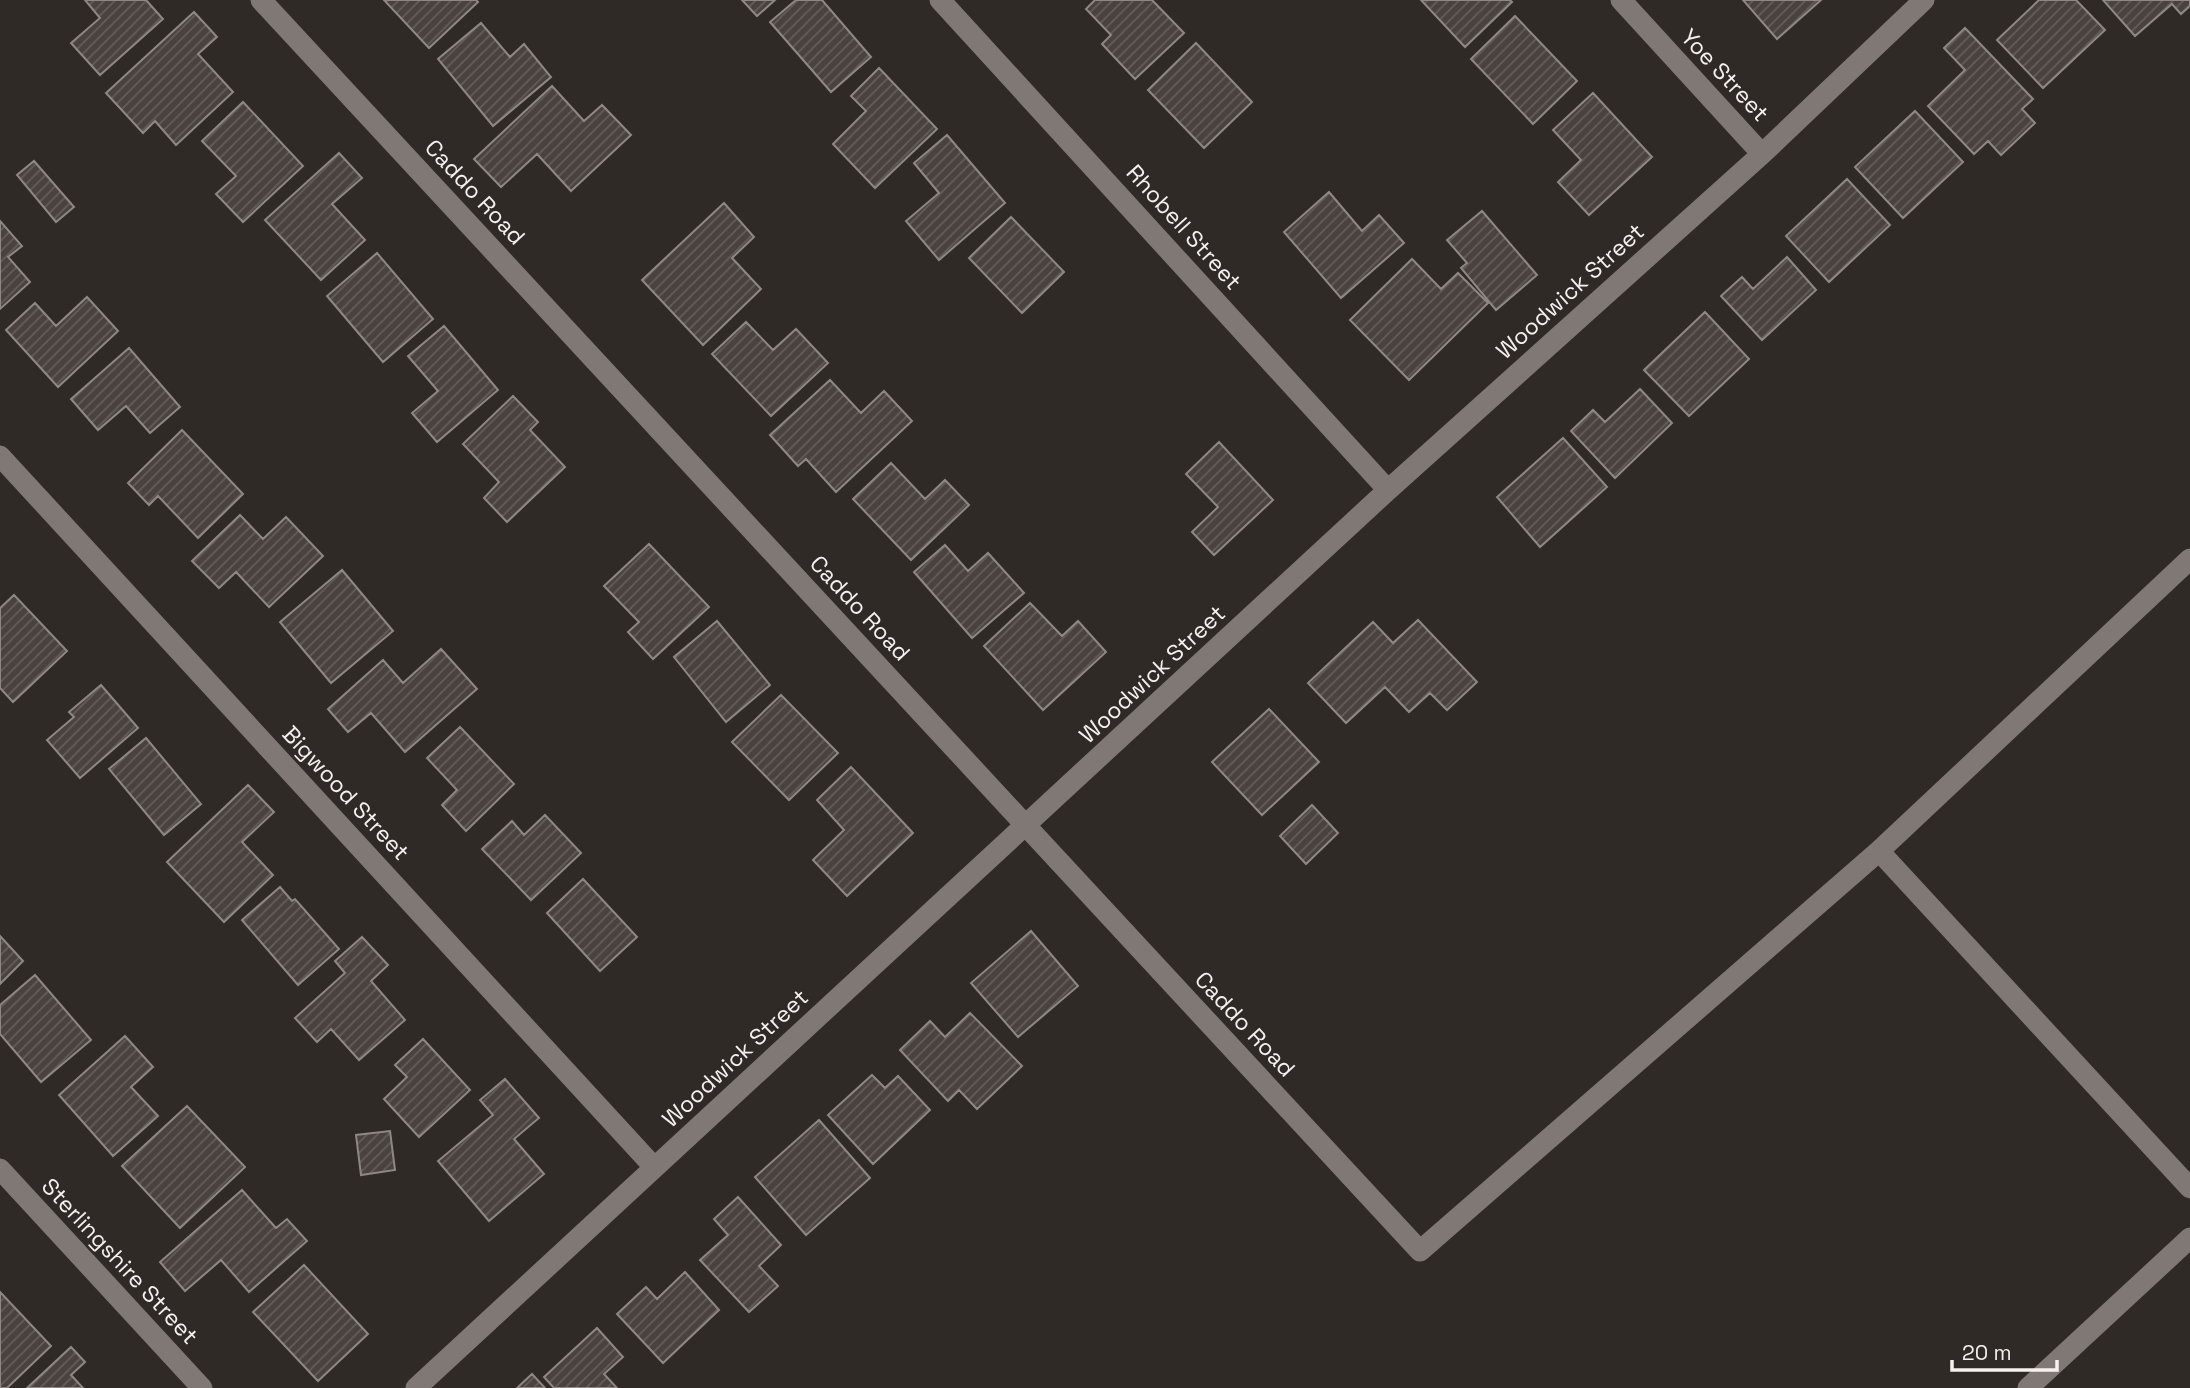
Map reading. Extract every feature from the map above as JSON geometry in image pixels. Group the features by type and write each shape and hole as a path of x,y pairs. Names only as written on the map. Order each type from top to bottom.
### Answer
{"street":[{"name":"Caddo Road","path":"261,0 1420,1251 1879,851"},
{"name":"Rhobell Street","path":"940,0 1388,490"},
{"name":"Yoe Street","path":"1621,0 1762,154"},
{"name":"Woodwick Street","path":"416,1388 1388,490 1762,154 1924,0"},
{"name":"Bigwood Street","path":"0,456 654,1167"},
{"path":"2190,559 1879,851 2190,1188"},
{"name":"Sterlingshire Street","path":"0,1169 202,1388"},
{"path":"2028,1388 2190,1238"}],"building":[{"path":"85,0 146,0 163,19 100,75 71,43 100,18"},
{"path":"384,0 476,0 478,2 429,48"},
{"path":"742,0 775,0 757,16"},
{"path":"796,0 822,0 871,57 831,92 770,22"},
{"path":"1095,0 1152,0 1184,33 1135,79 1102,44 1111,35 1086,9"},
{"path":"1421,0 1510,0 1512,2 1465,47"},
{"path":"1743,0 1821,0 1777,39"},
{"path":"2039,0 2076,0 2105,30 2043,88 1997,40"},
{"path":"2103,0 2190,0 2190,6 2181,14 2172,4 2135,36"},
{"path":"194,12 217,37 198,54 233,92 176,145 155,121 143,133 106,93"},
{"path":"1515,16 1577,81 1533,124 1471,59"},
{"path":"481,23 510,57 524,44 551,77 493,126 438,59"},
{"path":"1965,28 2033,99 2022,109 2035,123 2001,155 1988,141 1974,154 1928,106 1965,70 1944,48"},
{"path":"1196,43 1252,102 1204,148 1148,90"},
{"path":"879,68 937,129 875,188 833,144 866,111 851,96"},
{"path":"552,86 584,121 602,105 631,135 571,191 537,154 501,187 474,159"},
{"path":"1593,93 1652,157 1589,215 1558,182 1581,160 1553,130"},
{"path":"243,102 303,166 243,222 216,194 236,176 202,141"},
{"path":"1915,111 1963,162 1903,218 1855,167"},
{"path":"947,135 1005,203 939,260 906,221 939,193 914,163"},
{"path":"339,153 362,178 332,204 365,240 321,280 265,220"},
{"path":"34,161 74,207 56,222 17,175"},
{"path":"1847,179 1890,225 1829,282 1786,236"},
{"path":"1329,192 1362,231 1379,215 1404,243 1341,298 1284,232"},
{"path":"724,203 754,237 732,258 761,289 703,345 642,280"},
{"path":"1482,211 1537,275 1496,310 1461,268 1467,263 1447,240"},
{"path":"1011,217 1064,272 1022,313 969,258"},
{"path":"0,221 22,246 8,257 30,282 0,309"},
{"path":"377,253 433,319 383,362 327,296"},
{"path":"1787,257 1816,290 1762,340 1721,296 1742,277 1753,289"},
{"path":"1412,259 1441,289 1458,273 1488,303 1409,380 1350,320"},
{"path":"87,297 118,331 58,387 6,330 35,303 56,326"},
{"path":"1705,312 1749,359 1689,416 1644,370"},
{"path":"746,322 773,350 796,329 828,363 771,416 712,354"},
{"path":"444,326 498,390 437,442 412,413 438,391 408,356"},
{"path":"129,348 180,407 150,433 126,406 98,430 71,399"},
{"path":"830,380 861,413 884,391 912,421 836,492 806,459 798,466 770,435"},
{"path":"1640,389 1672,423 1615,478 1571,431 1593,410 1605,422"},
{"path":"513,396 538,422 530,430 565,467 507,522 484,498 499,482 463,444"},
{"path":"182,430 243,494 198,538 158,496 149,505 128,483"},
{"path":"1563,438 1607,487 1540,547 1497,497"},
{"path":"1219,442 1273,500 1214,555 1192,532 1218,507 1186,474"},
{"path":"891,463 925,499 945,480 969,505 911,560 853,499"},
{"path":"240,515 263,539 286,517 323,556 269,607 236,572 219,588 192,561"},
{"path":"649,544 709,607 653,659 628,632 639,622 604,586"},
{"path":"945,545 968,571 988,553 1024,593 972,638 914,572"},
{"path":"342,570 393,631 331,683 280,622"},
{"path":"14,595 67,651 13,702 0,688 0,608"},
{"path":"1030,603 1062,636 1078,621 1106,652 1043,710 984,646"},
{"path":"1418,620 1477,682 1447,710 1430,693 1409,712 1385,687 1346,723 1308,683 1373,622 1393,643"},
{"path":"717,621 770,685 726,722 674,657"},
{"path":"441,649 477,689 405,752 371,713 348,732 328,709 383,660 403,683"},
{"path":"101,685 138,728 80,778 47,740 74,717 69,712"},
{"path":"781,695 838,753 789,800 732,742"},
{"path":"1269,709 1319,762 1262,815 1212,762"},
{"path":"460,727 514,784 466,831 442,805 457,790 427,758"},
{"path":"146,738 201,804 164,835 109,769"},
{"path":"851,767 913,833 847,896 813,860 844,830 817,800"},
{"path":"248,785 274,812 242,842 273,875 224,922 167,862"},
{"path":"1312,805 1338,833 1306,864 1280,836"},
{"path":"545,815 581,853 531,900 482,849 512,821 524,835"},
{"path":"583,879 637,937 600,971 547,913"},
{"path":"280,887 292,901 295,899 339,949 298,985 242,920"},
{"path":"1031,931 1078,986 1018,1037 971,983"},
{"path":"0,936 23,961 0,984"},
{"path":"362,937 388,965 371,981 405,1020 359,1060 331,1029 317,1042 295,1018 345,973 335,961"},
{"path":"35,975 91,1040 41,1082 0,1034 0,1005"},
{"path":"970,1013 1022,1066 977,1109 959,1090 948,1101 900,1050 930,1021 945,1037"},
{"path":"125,1036 153,1067 131,1087 158,1116 113,1156 59,1095"},
{"path":"423,1039 470,1090 419,1137 384,1099 407,1077 395,1065"},
{"path":"872,1075 885,1088 898,1076 930,1110 873,1164 828,1115"},
{"path":"505,1079 539,1118 514,1139 544,1174 489,1221 438,1161 493,1115 480,1100"},
{"path":"187,1106 245,1167 180,1228 122,1166"},
{"path":"819,1120 870,1178 806,1235 755,1177"},
{"path":"390,1131 395,1170 361,1175 356,1135"},
{"path":"242,1190 276,1228 287,1219 307,1241 249,1292 221,1260 185,1291 160,1262"},
{"path":"738,1197 781,1245 759,1266 778,1286 749,1312 700,1260 728,1235 714,1219"},
{"path":"304,1265 368,1334 318,1381 253,1312"},
{"path":"685,1272 719,1310 663,1363 617,1314 646,1287 657,1299"},
{"path":"0,1292 51,1346 7,1388 0,1388"},
{"path":"597,1328 623,1357 604,1374 617,1388 554,1388 544,1377"},
{"path":"71,1347 85,1362 71,1375 83,1388 27,1388"},
{"path":"532,1374 545,1388 517,1388"}]}
